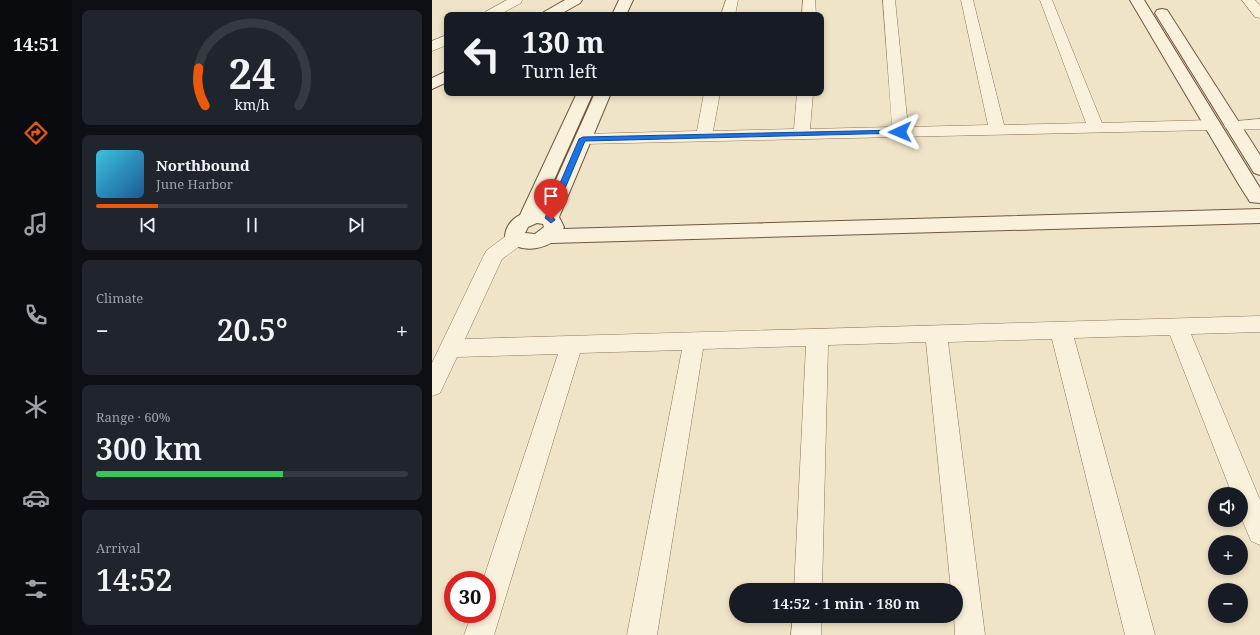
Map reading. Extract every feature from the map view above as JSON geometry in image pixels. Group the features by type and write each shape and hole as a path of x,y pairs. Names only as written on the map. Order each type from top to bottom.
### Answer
{"street":[{"path":"495,12 516,0"},
{"path":"554,12 575,0"},
{"path":"620,12 626,0"},
{"path":"729,12 732,0"},
{"path":"809,0 809,12"},
{"path":"889,0 900,132"},
{"path":"967,0 997,130"},
{"path":"1046,0 1096,128"},
{"path":"550,225 1258,205 1137,0"},
{"path":"1154,0 1260,169"},
{"path":"1248,0 1260,14"},
{"path":"432,47 444,41"},
{"path":"1161,41 1179,41"},
{"path":"432,84 444,78"},
{"path":"528,218 584,96"},
{"path":"550,225 543,216 528,218 520,223 515,230 515,236 520,240 528,242 538,241 550,225 601,96"},
{"path":"704,136 711,96"},
{"path":"802,134 805,96"},
{"path":"1232,125 1260,124"},
{"path":"583,139 1211,125"},
{"path":"432,386 494,255 517,238"},
{"path":"450,348 1260,324"},
{"path":"1177,327 1260,532"},
{"path":"1061,330 1140,635"},
{"path":"936,334 970,635"},
{"path":"808,583 817,337"},
{"path":"642,635 694,341"},
{"path":"496,583 572,344"},
{"path":"479,635 483,623"},
{"path":"806,635 807,623"}],"route":[{"path":"551,220 549,218 583,139 900,132"}]}
